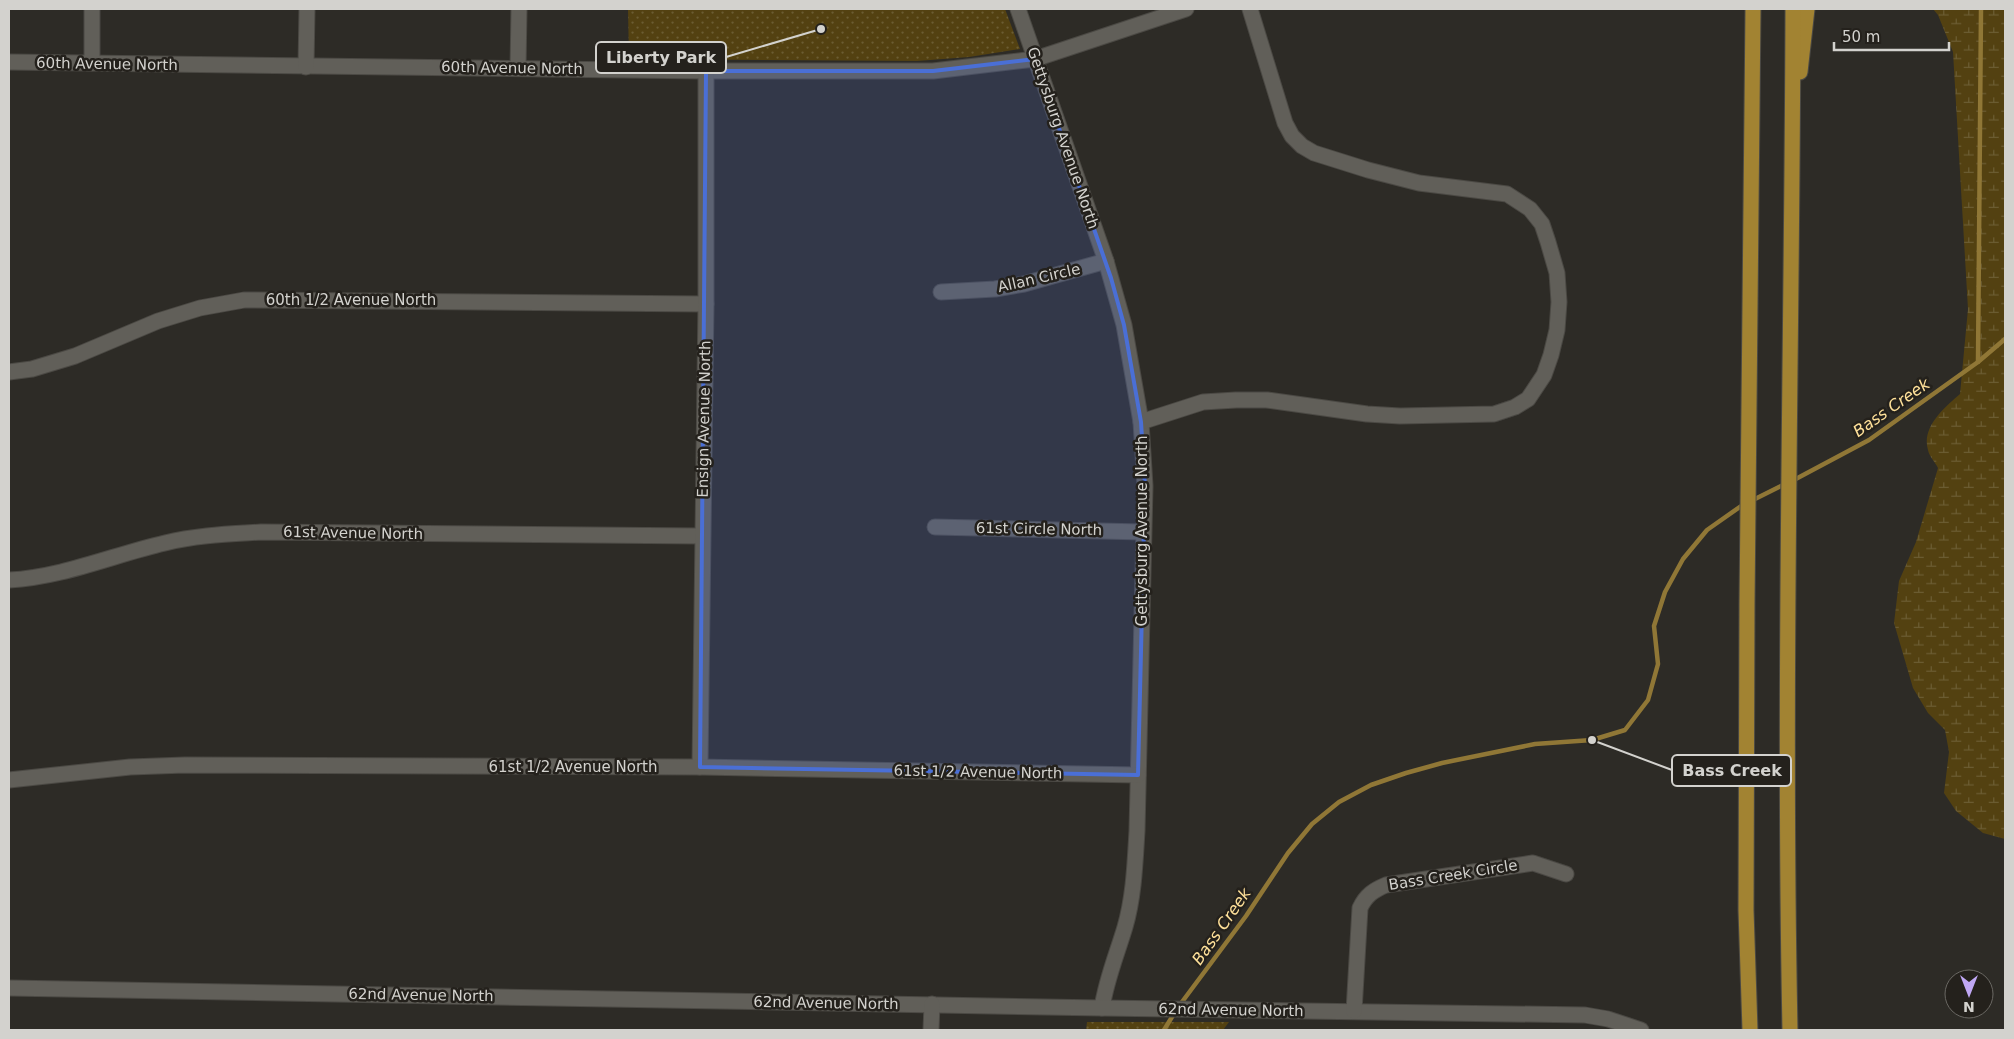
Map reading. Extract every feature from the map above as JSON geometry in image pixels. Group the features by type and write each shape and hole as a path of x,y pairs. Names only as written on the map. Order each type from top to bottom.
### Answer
{"highway":[{"path":"1750,1030 1746,910 1752,9"},
{"path":"1790,1030 1787,536 1793,9"},
{"path":"1792,123 1805,42 1808,9"}],"street":[{"path":"92,9 92,63"},
{"path":"306,67 307,9"},
{"path":"518,68 519,9"},
{"name":"Gettysburg Avenue North","path":"1018,9 1106,262 1124,325 1141,422 1145,486 1134,880 1125,926 1110,970 1102,1008"},
{"name":"60th Avenue North","path":"9,62 706,71 933,70 1035,59 1186,9"},
{"path":"1141,422 1203,402 1236,400 1266,400 1368,414 1400,416 1494,414 1515,407 1528,399 1544,374 1551,355 1557,330 1559,302 1557,273 1542,224 1530,209 1508,194 1419,182 1332,159 1314,153 1302,146 1292,136 1285,123 1250,9"},
{"name":"Ensign Avenue North","path":"700,767 706,304 706,71"},
{"name":"Allan Circle","path":"941,292 995,289 1024,284 1106,262"},
{"name":"60th 1/2 Avenue North","path":"9,372 32,369 75,356 166,318 200,308 244,300 706,304"},
{"name":"61st Circle North","path":"935,527 1143,532"},
{"name":"61st Avenue North","path":"9,580 68,571 166,542 214,535 261,532 702,536"},
{"name":"61st 1/2 Avenue North","path":"9,780 130,767 185,765 700,767 1138,775"},
{"name":"Bass Creek Circle","path":"1354,1011 1360,908 1365,897 1375,890 1386,885 1533,862 1566,874"},
{"name":"62nd Avenue North","path":"9,988 1585,1015 1608,1019 1641,1030"},
{"path":"930,1030 932,1004"}],"highlighted area":[{"path":"1035,59 1111,278 1124,325 1141,422 1145,486 1138,775 700,767 706,71 933,71"}],"green space":[{"path":"628,9 1005,9 1020,49 969,57 917,61 629,59"},
{"path":"1933,9 2005,9 2005,839 1983,833 1956,811 1944,793 1949,752 1945,730 1928,713 1913,688 1894,623 1899,581 1916,542 1938,468 1929,452 1928,433 1941,411 1960,394 1968,309 1953,52 1938,15"},
{"path":"1087,1022 1229,1022 1223,1030 1086,1030"}],"waterway":[{"path":"1978,362 1981,9"},
{"name":"Bass Creek","path":"1792,481 1869,440 1978,362 2005,339"},
{"name":"Bass Creek","path":"1751,501 1785,484"},
{"name":"Bass Creek","path":"1179,1006 1246,916 1288,853 1312,824 1339,802 1371,785 1442,763 1535,744 1592,740 1625,730 1648,700 1658,664 1654,626 1665,592 1683,559 1707,530 1744,504"},
{"name":"Bass Creek","path":"1164,1030 1175,1012"}],"place":[{"name":"Liberty Park","path":"821,29"},
{"name":"Bass Creek","path":"1592,740"}]}
